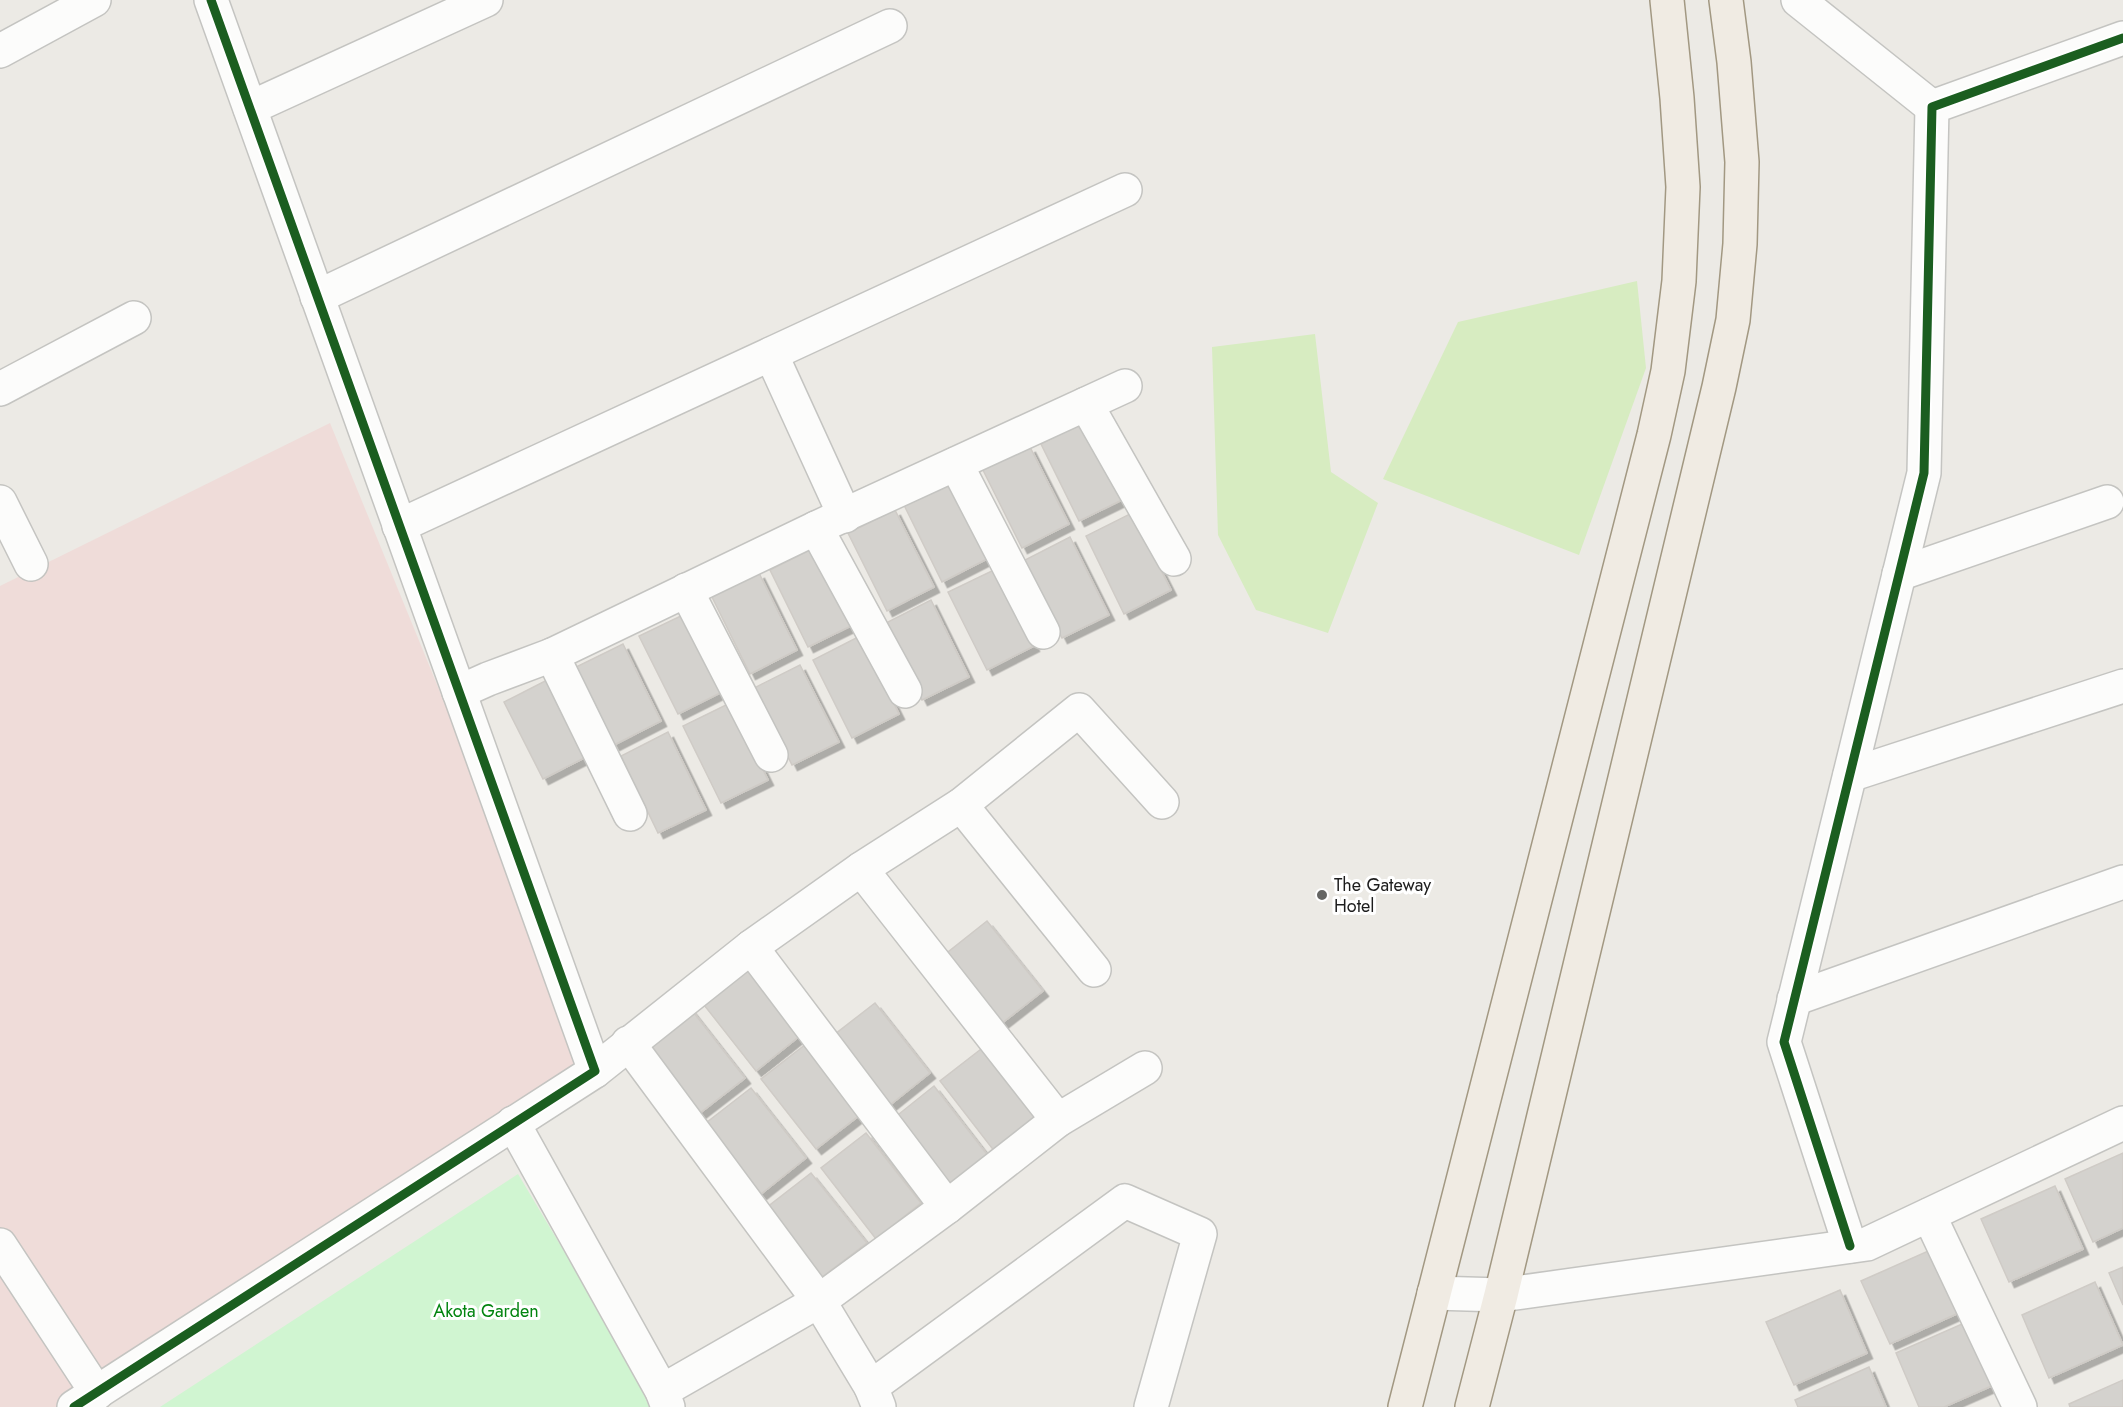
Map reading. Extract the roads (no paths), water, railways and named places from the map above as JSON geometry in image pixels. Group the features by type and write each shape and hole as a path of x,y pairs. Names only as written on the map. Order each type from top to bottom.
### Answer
{"main road":[{"path":"1405,1407 1651,446 1668,371 1679,281 1683,187 1667,0"},
{"path":"1472,1407 1501,1295 1719,387 1733,320 1740,244 1742,162 1734,62 1726,0"}],"street":[{"path":"0,51 94,0"},
{"path":"211,0 595,1071"},
{"path":"250,108 486,0"},
{"path":"1798,0 1932,107"},
{"path":"317,297 890,26"},
{"path":"1932,107 2123,38"},
{"path":"1850,1246 1784,1042 1924,473 1932,107"},
{"path":"399,526 1125,190"},
{"path":"0,389 134,318"},
{"path":"771,354 830,522 905,691"},
{"path":"459,692 552,655 830,522 1125,386"},
{"path":"1086,404 1174,559"},
{"path":"956,464 1043,632"},
{"path":"0,502 32,564"},
{"path":"1899,573 2107,502"},
{"path":"687,590 771,755"},
{"path":"552,655 630,813"},
{"path":"1850,776 2123,686"},
{"path":"0,1245 86,1400 595,1071 751,947 861,869 961,805 1079,711 1162,802"},
{"path":"961,805 1094,970"},
{"path":"861,869 1059,1120"},
{"path":"1794,999 2123,882"},
{"path":"751,947 947,1207"},
{"path":"628,1044 819,1300 875,1397 1125,1201 1200,1234 1151,1407"},
{"path":"513,1123 665,1399 819,1300 947,1207 1059,1120 1145,1068"},
{"path":"1434,1293 1501,1295 1867,1244 2123,1123"},
{"path":"1929,1215 2020,1407"}],"place":[{"name":"The Gateway Hotel","path":"1322,895"}],"park label":[{"name":"Akota Garden","path":"486,1311"}]}
